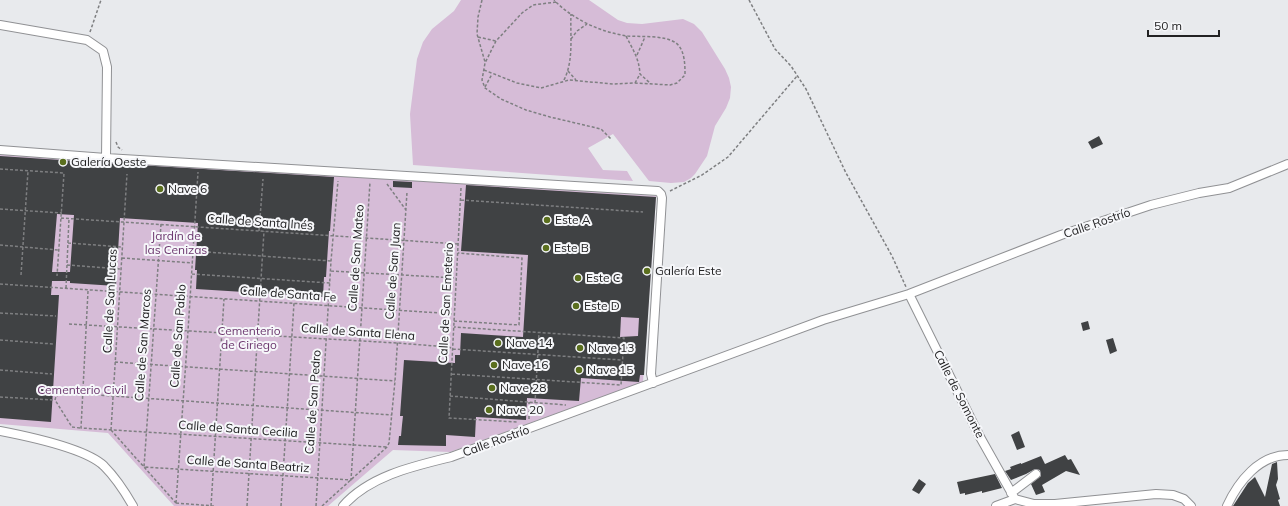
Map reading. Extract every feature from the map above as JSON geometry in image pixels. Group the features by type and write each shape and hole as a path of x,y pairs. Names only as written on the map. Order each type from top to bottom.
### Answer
{"street":[{"path":"0,25 87,40 103,51 107,67 106,158"},
{"path":"0,150 106,158 658,191 662,198 651,374 653,383"},
{"name":"Calle Rostrío","path":"343,506 360,490 382,479 416,466 451,457 822,320 909,294 1061,235 1150,205 1198,193 1229,188 1288,164"},
{"name":"Calle de Somonte","path":"909,294 973,423 1013,496"},
{"path":"0,431 33,438 80,453 92,459 103,466 115,479 133,506"},
{"path":"1227,506 1244,479 1251,472 1261,464 1274,457 1288,455"},
{"path":"996,506 1013,496 1036,474"},
{"path":"1013,496 1034,504 1055,504 1156,494 1173,495 1184,499 1191,506"}],"path":[{"path":"89,34 101,0"},
{"path":"482,0 478,17 478,37 485,63"},
{"path":"749,0 775,49 791,66 797,75 822,120 846,173 892,256 909,294"},
{"path":"484,70 523,85 541,88 564,80 613,84 635,83 670,85 677,83 685,75 684,58 681,48 676,43 661,38 626,36 587,24 571,14 555,1 534,4 522,13 496,41 485,63 482,80 485,88 501,99 526,110 601,129 611,140"},
{"path":"564,80 568,71 571,39 571,14"},
{"path":"571,39 577,31 587,24"},
{"path":"626,36 637,55 639,62 640,74 635,83"},
{"path":"478,37 496,41"},
{"path":"637,55 645,37"},
{"path":"568,71 576,80"},
{"path":"485,88 492,74"},
{"path":"640,74 651,84"},
{"path":"668,192 702,175 728,157 797,75"},
{"path":"115,137 118,148 122,150 129,150"},
{"path":"0,169 64,173 57,276"},
{"path":"21,275 28,170"},
{"name":"Calle de San Pablo","path":"176,503 198,170"},
{"name":"Calle de San Lucas","path":"111,430 127,174"},
{"path":"259,231 263,178"},
{"name":"Calle de San Pedro","path":"316,506 328,305 338,179"},
{"path":"364,181 376,182"},
{"name":"Calle de San Mateo","path":"351,480 370,182"},
{"path":"387,183 406,210"},
{"name":"Calle de San Emeterio","path":"461,188 449,418 520,423"},
{"name":"Calle de San Juan","path":"387,447 389,443 395,381 406,192"},
{"path":"461,200 643,212"},
{"path":"0,209 62,213"},
{"name":"Calle de Santa Inés","path":"61,218 458,244"},
{"path":"66,288 70,218"},
{"name":"Calle de San Marcos","path":"144,467 160,224"},
{"path":"247,506 264,231"},
{"path":"68,243 122,247"},
{"path":"0,245 59,250"},
{"path":"193,251 331,261"},
{"path":"454,322 519,325 522,258 458,253"},
{"path":"122,258 192,263"},
{"path":"67,265 121,269"},
{"path":"331,271 456,278"},
{"path":"192,274 330,283"},
{"name":"Calle de Santa Fe","path":"0,284 455,314"},
{"path":"55,400 72,427 81,428 88,290"},
{"path":"211,506 224,298"},
{"path":"282,506 294,303"},
{"path":"0,313 56,316"},
{"name":"Calle de Santa Elena","path":"69,324 291,336 449,347 453,349 622,360"},
{"path":"452,374 620,385 624,338 454,327"},
{"path":"535,403 539,333"},
{"path":"0,340 53,344"},
{"path":"115,362 357,377 395,381"},
{"path":"0,370 52,374"},
{"path":"55,400 56,396 59,394 83,394 392,415"},
{"path":"450,396 566,405"},
{"path":"0,397 55,400"},
{"path":"524,421 528,419 529,402"},
{"name":"Calle de Santa Cecilia","path":"81,428 286,442 387,447"},
{"path":"111,430 176,503 214,506"},
{"path":"322,506 387,447"},
{"name":"Calle de Santa Beatriz","path":"144,467 351,480"}],"green space":[{"path":"461,0 589,0 618,20 627,23 642,24 683,19 694,24 702,32 725,69 731,87 730,98 715,126 707,156 695,174 684,182 671,183 649,181 613,134 588,148 603,170 627,171 633,181 413,165 410,114 417,59 423,42 432,29 454,11"},
{"name":"Cementerio de Ciriego","path":"0,153 656,196 643,382 450,452 393,450 328,506 174,506 108,433 0,424"}],"building":[{"path":"1099,136 1103,144 1092,149 1088,142"},
{"path":"0,156 334,177 323,297 196,289 197,270 195,270 198,223 120,218 116,286 70,283 70,281 52,281 51,295 59,295 51,422 0,418","holes":["57,214 74,215 70,272 52,272"]},
{"path":"393,181 412,182 412,188 393,187"},
{"path":"466,185 656,197 644,375 640,375 639,382 581,378 579,401 527,398 526,420 476,417 475,437 446,435 446,446 398,445 399,436 401,436 403,416 400,416 404,360 455,363 455,355 460,355 461,333 523,337 528,255 461,251","holes":["621,317 639,318 638,336 620,337"]},
{"path":"1088,321 1090,329 1083,331 1081,323"},
{"path":"1113,338 1117,351 1110,354 1106,340"},
{"path":"1019,431 1025,447 1017,450 1011,435"},
{"path":"1065,455 1068,460 1071,459 1080,475 1066,471 1042,485 1045,492 1036,495 1031,484 1041,476 1040,470 1035,469 1011,480 1005,471 1011,469 1010,467 1041,456 1045,464"},
{"path":"1277,462 1278,479 1276,485 1280,499 1278,500 1280,506 1233,506 1248,483 1255,477 1265,497 1272,464"},
{"path":"995,474 1002,488 982,493 982,491 965,495 965,493 960,494 957,482"},
{"path":"919,479 926,484 919,494 912,490"}],"place":[{"name":"Galería Oeste","path":"63,162"},
{"name":"Nave 6","path":"160,189"},
{"name":"Este A","path":"547,220"},
{"name":"Este B","path":"546,248"},
{"name":"Galería Este","path":"647,271"},
{"name":"Este C","path":"578,278"},
{"name":"Este D","path":"576,306"},
{"name":"Nave 14","path":"498,343"},
{"name":"Nave 13","path":"580,348"},
{"name":"Nave 16","path":"494,365"},
{"name":"Nave 15","path":"579,370"},
{"name":"Nave 28","path":"492,388"},
{"name":"Nave 20","path":"489,410"}],"park label":[{"name":"Jardín de las Cenizas","path":"176,243"},
{"name":"Cementerio Civil","path":"82,390"}]}
